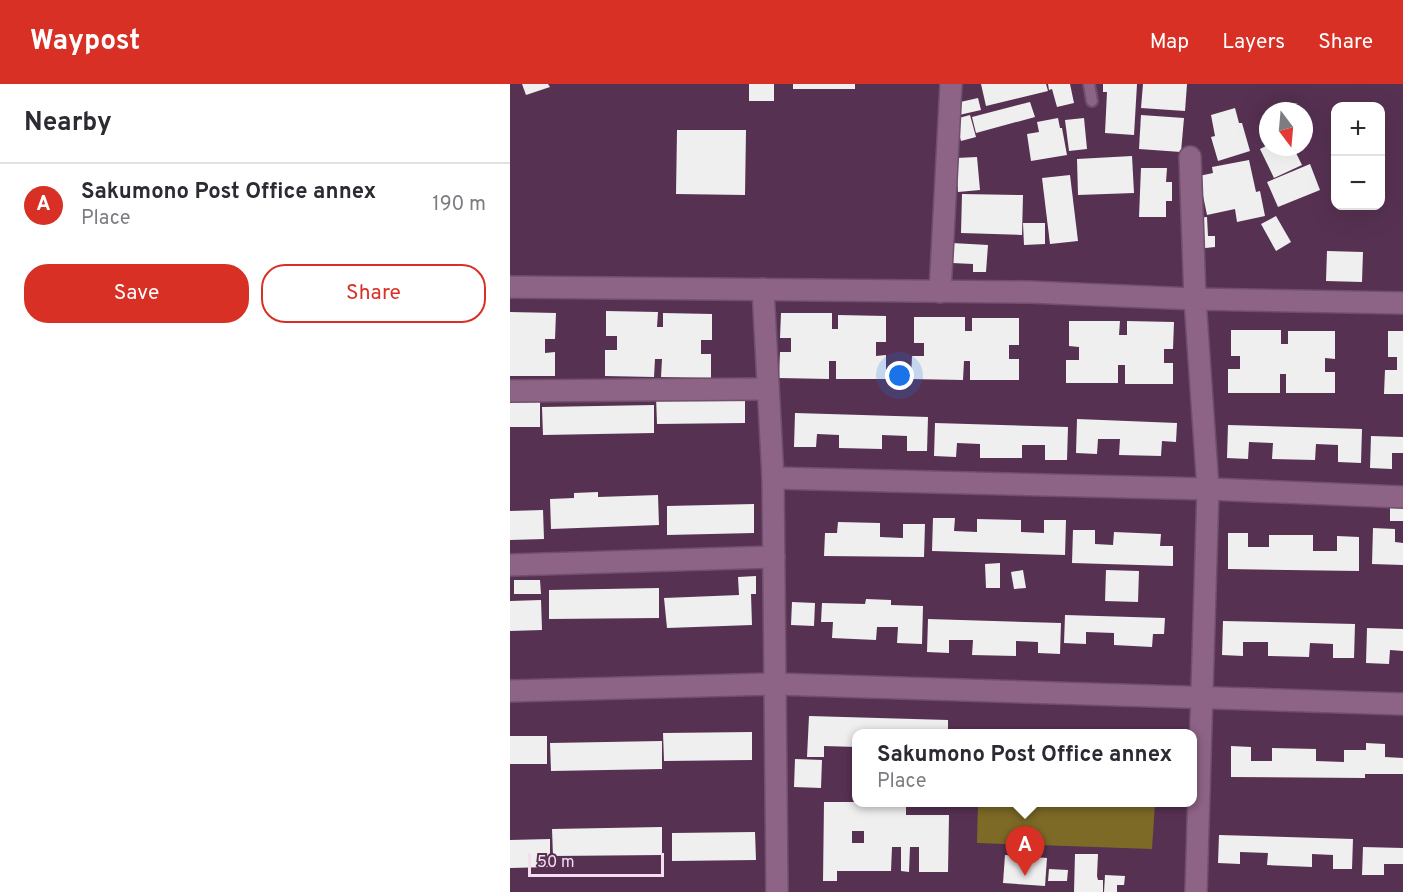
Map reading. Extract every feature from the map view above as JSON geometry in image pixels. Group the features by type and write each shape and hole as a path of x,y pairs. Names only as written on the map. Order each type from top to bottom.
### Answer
{"street":[{"path":"940,292 951,84"},
{"path":"1190,157 1195,299 1208,489 1196,892"},
{"path":"510,287 1029,292 1195,299 1403,303"},
{"path":"763,288 774,557 777,892"},
{"path":"510,391 768,389"},
{"path":"772,478 1208,489 1403,497"},
{"path":"510,565 774,557"},
{"path":"510,691 775,684 1403,704"}],"lane":[{"path":"1089,84 1092,101"}],"shaded area":[{"path":"978,807 1155,807 1152,849 977,843"}],"building":[{"path":"522,84 548,84 550,87 526,95"},
{"path":"749,84 774,84 774,101 749,101"},
{"path":"793,84 855,84 855,89 793,89"},
{"path":"981,84 1046,84 1048,91 986,106"},
{"path":"1048,84 1070,84 1074,103 1057,107 1052,89 1049,90"},
{"path":"1103,84 1137,84 1134,135 1105,133 1107,92 1103,92"},
{"path":"1143,84 1187,84 1185,111 1141,108"},
{"path":"978,98 981,110 959,115 956,103"},
{"path":"1030,102 1035,117 976,133 972,117"},
{"path":"1235,108 1250,151 1218,161 1211,137 1215,136 1211,115"},
{"path":"970,115 976,137 961,141 955,119"},
{"path":"1141,115 1184,118 1181,152 1139,149"},
{"path":"1058,118 1067,155 1031,161 1027,134 1039,132 1037,122"},
{"path":"1084,118 1087,149 1069,151 1065,120"},
{"path":"677,130 746,130 745,195 676,194"},
{"path":"1132,156 1134,193 1078,195 1077,159"},
{"path":"1263,156 1298,156 1302,165 1274,178"},
{"path":"977,157 980,190 958,192 956,158"},
{"path":"1249,160 1256,192 1260,191 1265,216 1237,222 1235,209 1207,215 1199,176 1213,173 1212,167"},
{"path":"1310,164 1320,190 1278,207 1267,182"},
{"path":"1141,168 1167,168 1166,182 1172,182 1172,201 1166,201 1166,217 1139,217"},
{"path":"1070,175 1078,241 1050,244 1042,178"},
{"path":"962,194 1023,195 1022,235 961,233"},
{"path":"1276,216 1291,242 1276,251 1261,224"},
{"path":"1207,217 1208,236 1215,236 1215,247 1196,249 1194,218"},
{"path":"1023,223 1045,223 1045,244 1024,245"},
{"path":"952,243 988,245 986,272 973,272 973,264 952,263"},
{"path":"1327,251 1363,252 1362,282 1326,281"},
{"path":"606,311 658,312 657,327 663,327 663,313 712,314 712,340 701,340 701,354 711,354 711,378 661,377 662,359 655,359 654,377 605,376 605,350 617,350 617,336 606,336"},
{"path":"510,312 556,313 555,339 545,339 545,353 555,352 555,376 510,376"},
{"path":"781,313 832,313 832,329 838,329 838,315 886,316 886,342 876,342 876,356 886,355 886,379 836,379 836,361 829,361 829,379 779,378 780,352 791,352 791,338 780,338"},
{"path":"914,317 965,317 965,331 972,331 972,318 1019,318 1019,345 1009,345 1009,359 1019,359 1019,380 970,380 970,361 964,361 963,380 911,379 912,356 924,356 924,343 914,343"},
{"path":"1069,321 1120,321 1119,335 1127,335 1127,321 1174,322 1173,349 1164,349 1164,363 1173,363 1173,384 1125,384 1125,365 1118,365 1118,383 1066,383 1066,360 1079,360 1079,347 1069,346"},
{"path":"1231,330 1281,330 1281,344 1288,344 1288,331 1335,331 1335,359 1325,358 1325,372 1335,372 1335,393 1286,393 1286,374 1280,374 1280,393 1228,393 1228,369 1240,369 1240,356 1231,356"},
{"path":"1388,331 1403,331 1403,394 1384,394 1385,370 1397,370 1397,357 1388,357"},
{"path":"745,395 745,423 657,424 656,396"},
{"path":"510,399 540,399 540,427 510,427"},
{"path":"654,405 654,433 543,435 542,407"},
{"path":"795,413 928,417 927,451 907,451 907,436 882,435 882,449 839,448 839,435 817,434 816,447 794,447"},
{"path":"1077,419 1177,423 1176,442 1162,441 1161,456 1119,455 1120,439 1098,439 1097,454 1076,453"},
{"path":"935,423 1068,427 1067,460 1045,460 1045,445 1022,445 1022,458 980,458 980,444 957,443 956,457 934,456"},
{"path":"1228,425 1362,429 1361,463 1338,462 1338,445 1316,444 1315,460 1272,459 1273,443 1249,442 1248,459 1227,458"},
{"path":"1371,436 1403,437 1403,453 1392,453 1392,469 1370,468"},
{"path":"598,492 598,497 658,495 659,525 551,529 550,499 574,498 574,493"},
{"path":"754,504 754,533 667,535 667,506"},
{"path":"1403,507 1403,521 1390,521 1390,508"},
{"path":"543,510 544,539 510,540 510,511"},
{"path":"933,518 955,518 954,531 977,532 977,519 1021,520 1021,532 1044,533 1044,520 1066,520 1065,555 932,551"},
{"path":"838,522 880,523 880,537 903,538 903,524 925,524 924,557 824,556 825,533 837,533"},
{"path":"1373,528 1395,529 1395,542 1403,543 1403,565 1372,564"},
{"path":"1073,530 1095,530 1095,544 1113,545 1114,532 1161,534 1160,546 1173,546 1173,566 1072,563"},
{"path":"1228,533 1248,533 1248,547 1269,547 1269,535 1313,535 1313,551 1337,551 1337,536 1359,537 1359,571 1228,569"},
{"path":"1000,563 1000,588 986,588 985,564"},
{"path":"1023,570 1026,588 1014,589 1011,572"},
{"path":"1106,570 1139,571 1138,602 1105,601"},
{"path":"756,576 756,594 751,594 752,625 667,628 664,598 739,595 738,577"},
{"path":"514,580 540,580 541,594 514,594"},
{"path":"659,588 659,618 549,619 549,590"},
{"path":"866,599 891,600 891,605 923,606 922,644 897,643 898,627 877,627 876,640 832,638 833,622 821,622 822,603 865,604"},
{"path":"541,600 542,630 510,631 510,601"},
{"path":"792,602 815,603 814,626 791,625"},
{"path":"1065,615 1165,618 1164,634 1153,634 1152,647 1114,645 1114,633 1086,632 1086,644 1064,643"},
{"path":"928,619 1061,623 1060,654 1038,653 1038,642 1016,641 1016,656 972,655 973,640 949,640 949,653 927,652"},
{"path":"1223,621 1355,624 1354,658 1333,658 1333,644 1310,643 1309,657 1268,656 1268,642 1243,642 1243,656 1222,655"},
{"path":"1367,628 1403,629 1403,651 1390,650 1389,664 1366,663"},
{"path":"809,716 948,720 948,729 852,729 852,747 824,746 824,757 807,757"},
{"path":"752,732 752,760 664,761 663,733"},
{"path":"510,736 547,736 547,764 510,764"},
{"path":"662,741 662,769 551,771 550,743"},
{"path":"1366,743 1385,744 1385,757 1403,758 1403,774 1365,774 1365,778 1231,777 1231,746 1251,747 1251,761 1272,761 1272,748 1316,749 1316,761 1344,762 1344,750 1366,750"},
{"path":"795,759 822,760 821,788 794,787"},
{"path":"824,802 852,802 852,807 906,807 906,815 949,815 948,872 919,872 919,847 910,847 909,872 901,871 901,847 892,847 891,871 837,871 837,881 823,881","holes":["852,831 864,831 864,843 852,843"]},
{"path":"662,827 662,855 553,856 552,829"},
{"path":"755,832 756,860 672,861 672,833"},
{"path":"1219,835 1353,839 1352,869 1333,869 1333,855 1312,854 1312,867 1267,865 1268,853 1240,852 1240,864 1218,863"},
{"path":"550,839 550,867 510,868 510,840"},
{"path":"1363,847 1403,848 1403,864 1384,864 1384,875 1362,875"},
{"path":"1075,854 1098,854 1097,876 1098,880 1103,880 1103,892 1074,892"},
{"path":"1005,855 1047,858 1045,886 1003,883"},
{"path":"1049,869 1068,870 1067,881 1048,881"},
{"path":"1105,875 1125,876 1124,885 1117,885 1117,892 1104,892"}],"place":[{"name":"Sakumono Post Office annex","path":"1025,876"}]}
